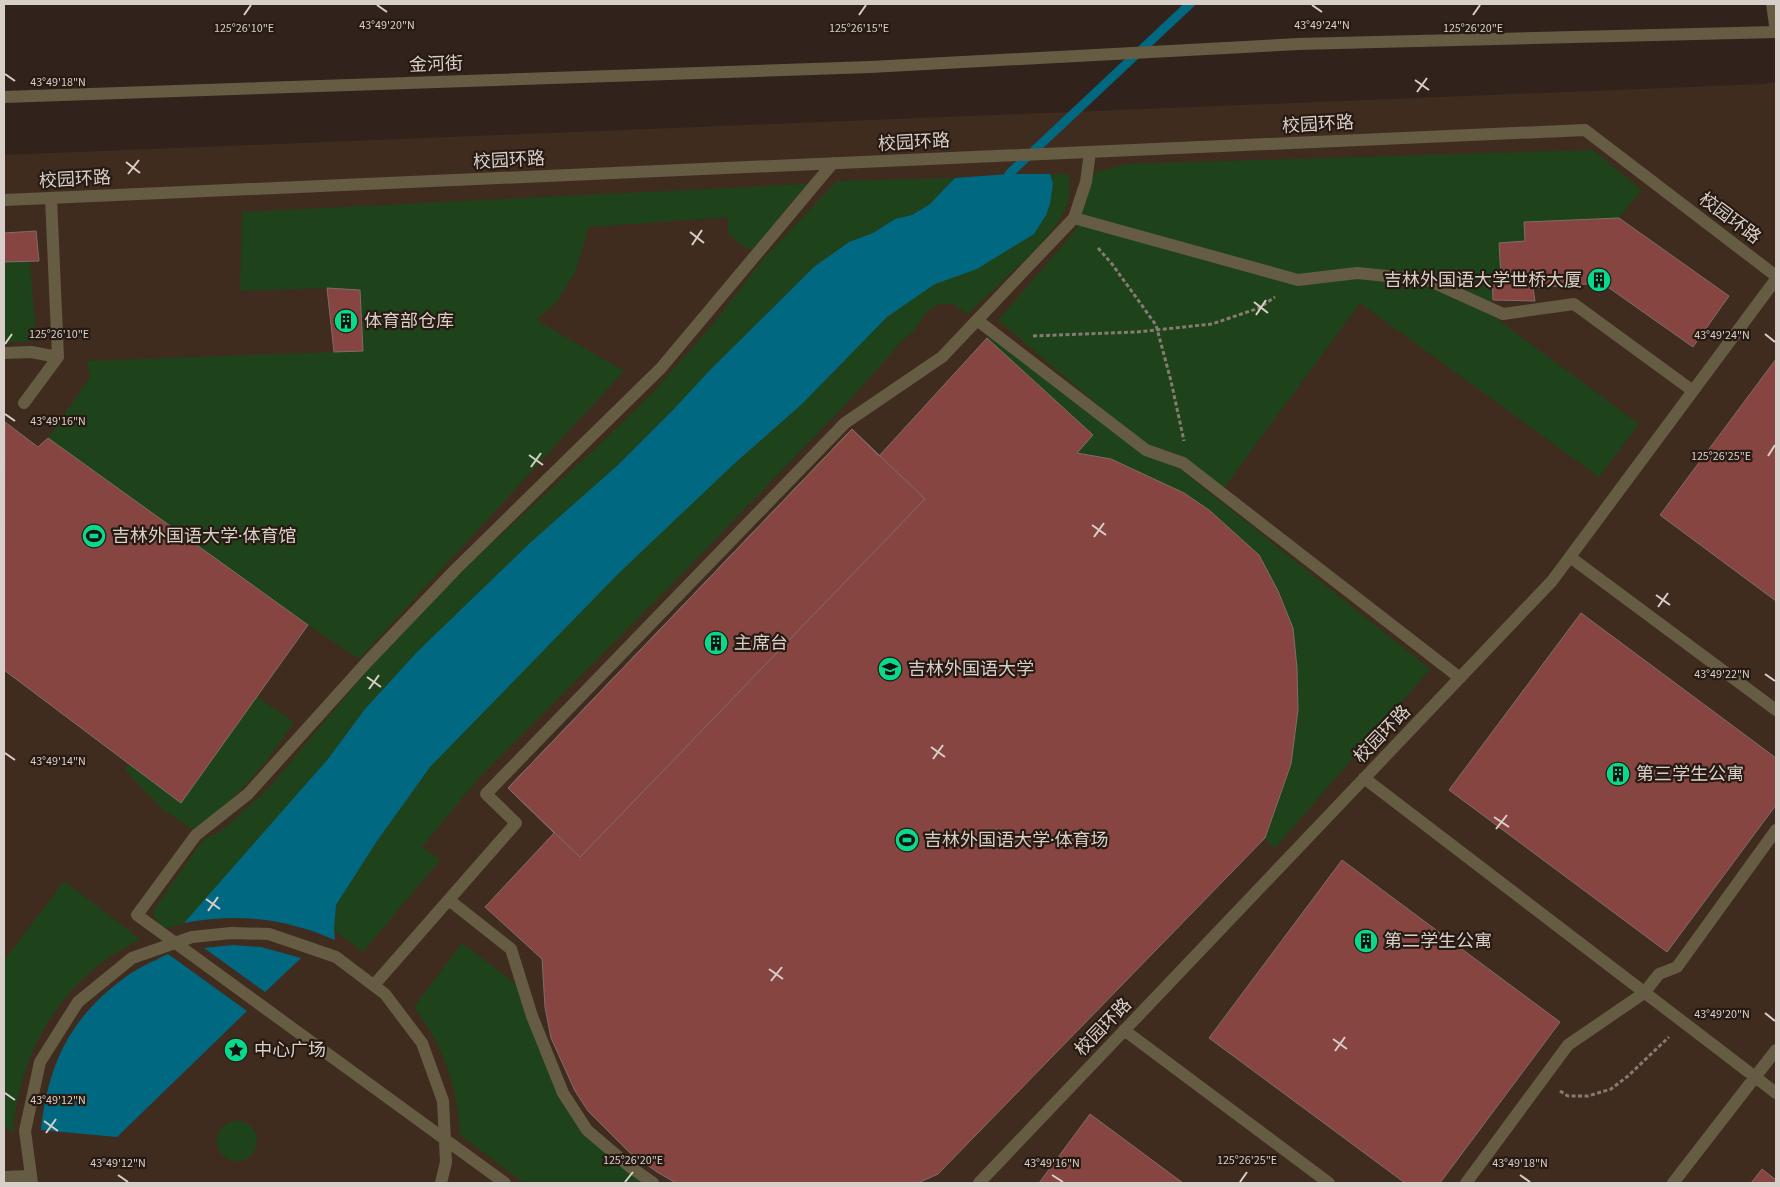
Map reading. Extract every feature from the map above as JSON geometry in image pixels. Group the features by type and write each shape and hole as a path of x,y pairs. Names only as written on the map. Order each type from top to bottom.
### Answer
{"street":[{"path":"1772,4 1776,32"},
{"name":"金河街","path":"4,97 870,67 1298,44 1776,32"},
{"name":"校园环路","path":"4,200 1585,130 1776,277 1552,581 978,1183"},
{"path":"374,985 516,823 486,794 845,423 942,357 1074,218 1086,182 1090,152"},
{"path":"505,1183 137,915 196,835 248,794 367,662 456,569 661,368 833,163"},
{"path":"24,403 58,357 51,198"},
{"path":"1074,218 1298,280 1357,273 1428,280 1503,314 1574,304 1693,391"},
{"path":"977,320 1146,450 1183,463 1460,678"},
{"path":"4,353 31,352 58,357"},
{"path":"1570,557 1776,710"},
{"path":"1364,778 1776,1093"},
{"path":"1466,1183 1568,1045 1644,993 1659,974 1677,967 1776,830"},
{"path":"449,900 512,949 532,1016 560,1086 587,1130 629,1166 653,1183"},
{"path":"5,1183 4,1178 31,1180 25,1131 40,1062 78,1002 132,958 192,937 230,933 269,934 336,957 385,994 422,1043 443,1101 446,1162 441,1183"},
{"path":"1124,1030 1329,1183"},
{"path":"1673,1183 1776,1050"}],"path":[{"path":"1074,218 1112,264 1156,325 1171,381 1186,452 1183,463"},
{"path":"998,337 1137,332 1212,324 1259,308 1298,280"},
{"path":"1543,1080 1568,1096 1588,1096 1611,1089 1628,1076 1684,1023"}],"shaded area":[{"name":"吉林外国语大学","path":"1776,82 1776,1183 4,1183 4,155"}],"green space":[{"path":"1593,150 1642,190 1619,218 1525,241 1499,243 1501,277 1492,277 1493,300 1489,313 1639,424 1599,477 1360,303 1223,489 1175,453 1144,444 998,320 1075,231 1094,173 1126,164"},
{"path":"1050,174 1069,174 1069,198 1058,222 1036,249 968,314 953,304 939,304 926,312 913,332 901,342 845,405 680,576 478,779 422,847 440,860 363,952 334,930 336,905 377,841 430,767 619,573 735,463 803,403 887,317 935,284 977,269 1034,234 1050,204 1053,183"},
{"path":"955,178 930,204 912,215 895,219 873,233 849,242 814,267 619,464 531,542 417,652 365,709 328,759 184,923 162,930 152,912 203,840 221,831 266,791 385,650 471,562 598,446 654,391 713,324 764,258 837,181"},
{"path":"807,184 752,250 741,245 727,232 729,217 589,227 575,272 556,303 536,320 624,371 359,659 308,625 48,438 90,377 87,361 362,351 359,348 363,343 360,291 327,288 240,291 242,212"},
{"path":"30,261 36,341 4,343 4,262"},
{"path":"991,337 1175,465 1430,669 1275,848 1265,838 1291,764 1298,710 1297,668 1293,628 1278,591 1259,555 1209,510 1184,493 1111,459 1077,453 1093,435 987,338"},
{"path":"257,697 294,722 273,752 236,795 208,819 192,829 161,808 125,770 129,764 181,803"},
{"path":"64,881 140,939 101,963 65,998 51,1018 29,1061 21,1084 13,1133 4,1126 4,961"},
{"path":"462,943 516,984 587,1130 653,1183 524,1183 460,1135 456,1100 447,1067 433,1037 414,1007"},
{"path":"241,1121 248,1124 254,1130 257,1141 256,1149 248,1158 241,1161 233,1161 226,1158 218,1149 217,1137 220,1130 229,1122"}],"water":[{"path":"1009,174 1050,174 1053,183 1050,204 1046,215 1034,234 977,269 935,284 887,317 803,403 735,463 619,573 430,767 377,841 336,905 335,940 298,927 261,919 224,918 184,923 328,759 365,709 417,652 531,542 619,464 814,267 849,242 873,233 895,219 912,215 930,204 955,178"},
{"path":"233,945 261,947 301,958 265,992 204,948"},
{"path":"168,954 247,1011 117,1137 41,1130 44,1106 57,1062 77,1025 108,991 127,976"}],"building":[{"name":"吉林外国语大学世桥大厦","path":"1619,218 1729,296 1693,347 1602,283 1533,288 1535,301 1493,300 1492,277 1501,277 1499,243 1525,241 1524,222"},
{"path":"36,231 39,261 4,262 4,233"},
{"name":"体育部仓库","path":"327,288 360,290 363,351 334,352"},
{"path":"987,338 1093,435 1077,453 1111,459 1184,493 1209,510 1259,555 1278,591 1293,628 1297,668 1298,710 1291,764 1265,838 938,1174 918,1183 676,1183 629,1152 588,1111 575,1091 551,1038 545,1007 542,959 485,907 554,833 508,788 852,429 879,456"},
{"path":"1776,359 1776,601 1660,515"},
{"name":"吉林外国语大学·体育馆","path":"5,422 38,447 48,438 308,625 181,803 4,670"},
{"name":"主席台","path":"852,429 925,499 580,857 508,788"},
{"name":"第三学生公寓","path":"1581,613 1776,758 1776,805 1667,952 1449,790"},
{"name":"第二学生公寓","path":"1342,860 1560,1022 1440,1183 1405,1183 1209,1038"},
{"path":"1090,1114 1183,1183 1039,1183"},
{"path":"1762,1169 1776,1180 1776,1183 1751,1183"}],"waterway":[{"path":"1009,174 1190,4"}],"place":[{"name":"吉林外国语大学世桥大厦","path":"1599,280"},
{"name":"体育部仓库","path":"346,321"},
{"name":"吉林外国语大学·体育馆","path":"94,536"},
{"name":"主席台","path":"716,643"},
{"name":"吉林外国语大学","path":"890,669"},
{"name":"第三学生公寓","path":"1618,774"},
{"name":"吉林外国语大学·体育场","path":"907,840"},
{"name":"第二学生公寓","path":"1366,941"},
{"name":"中心广场","path":"236,1050"}]}
